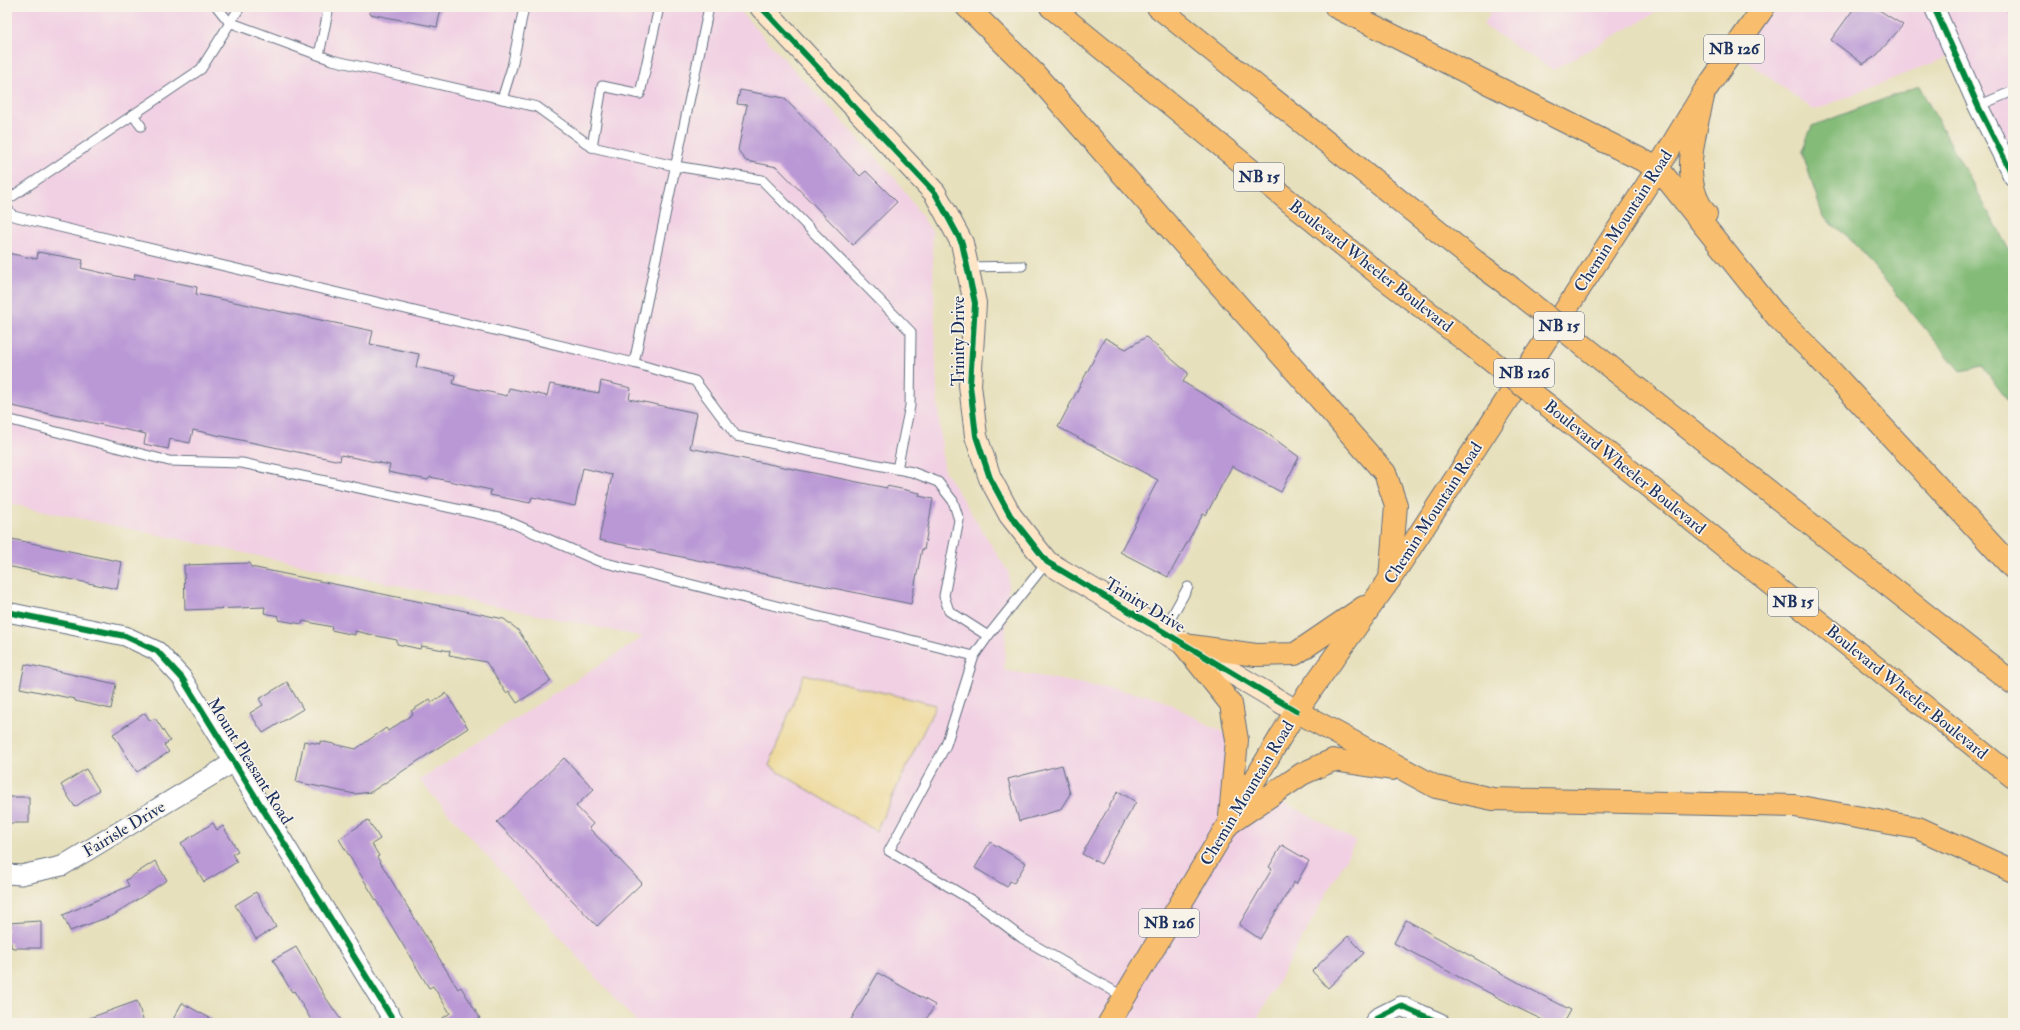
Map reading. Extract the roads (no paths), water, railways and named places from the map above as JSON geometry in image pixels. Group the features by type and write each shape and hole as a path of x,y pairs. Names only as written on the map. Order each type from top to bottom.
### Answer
{"main road":[{"path":"967,7 1034,72 1385,474 1396,505 1390,579"},
{"name":"Boulevard Wheeler Boulevard","path":"1051,7 1380,276 1470,344 1574,426 2013,777"},
{"name":"NB 15","path":"1158,7 1474,261 1509,286 2013,683"},
{"path":"1336,7 1658,168 1778,318 1816,355 2013,568"},
{"name":"Chemin Mountain Road","path":"1109,1023 1296,711 1390,579 1658,168 1704,92 1764,7"},
{"path":"1704,92 1691,155 1692,183 1697,203 1816,355"},
{"path":"1184,645 1256,655 1295,654 1376,599"},
{"path":"1184,645 1231,704 1237,740 1230,823"},
{"path":"1296,711 1436,787 1493,799 1794,806 1918,828 2013,871"},
{"path":"1230,823 1302,774 1333,760 1408,771"}],"street":[{"name":"Trinity Drive","path":"761,7 935,193 962,243 975,303 970,385 976,436 990,478 1010,515 1047,562 1296,711"},
{"path":"1934,7 1978,106 2013,176"},
{"name":"Mount Pleasant Road","path":"7,612 125,636 157,651 182,678 395,1023"},
{"name":"Fairisle Drive","path":"7,874 21,875 62,866 234,762"},
{"path":"1374,1023 1377,1018 1402,1006 1440,1023"}],"lane":[{"path":"217,7 229,22 332,60 537,107 592,147 675,166 762,180 911,332 910,406 897,469"},
{"path":"7,200 201,69 229,22 240,7"},
{"path":"319,55 329,7"},
{"path":"502,99 512,67 524,7"},
{"path":"592,147 602,86 640,94 659,7"},
{"path":"634,363 710,7"},
{"path":"1978,106 2013,91"},
{"path":"133,115 141,126"},
{"path":"7,208 13,216 634,363 695,381 736,436 912,472 938,482 953,501 959,520 944,596 949,611 988,636"},
{"path":"967,267 1022,266"},
{"path":"7,419 169,461 242,463 503,519 598,561 974,656"},
{"path":"1047,562 988,636 974,656 946,745 889,851 973,901 1022,938 1124,998"},
{"path":"1163,632 1188,587"}]}
